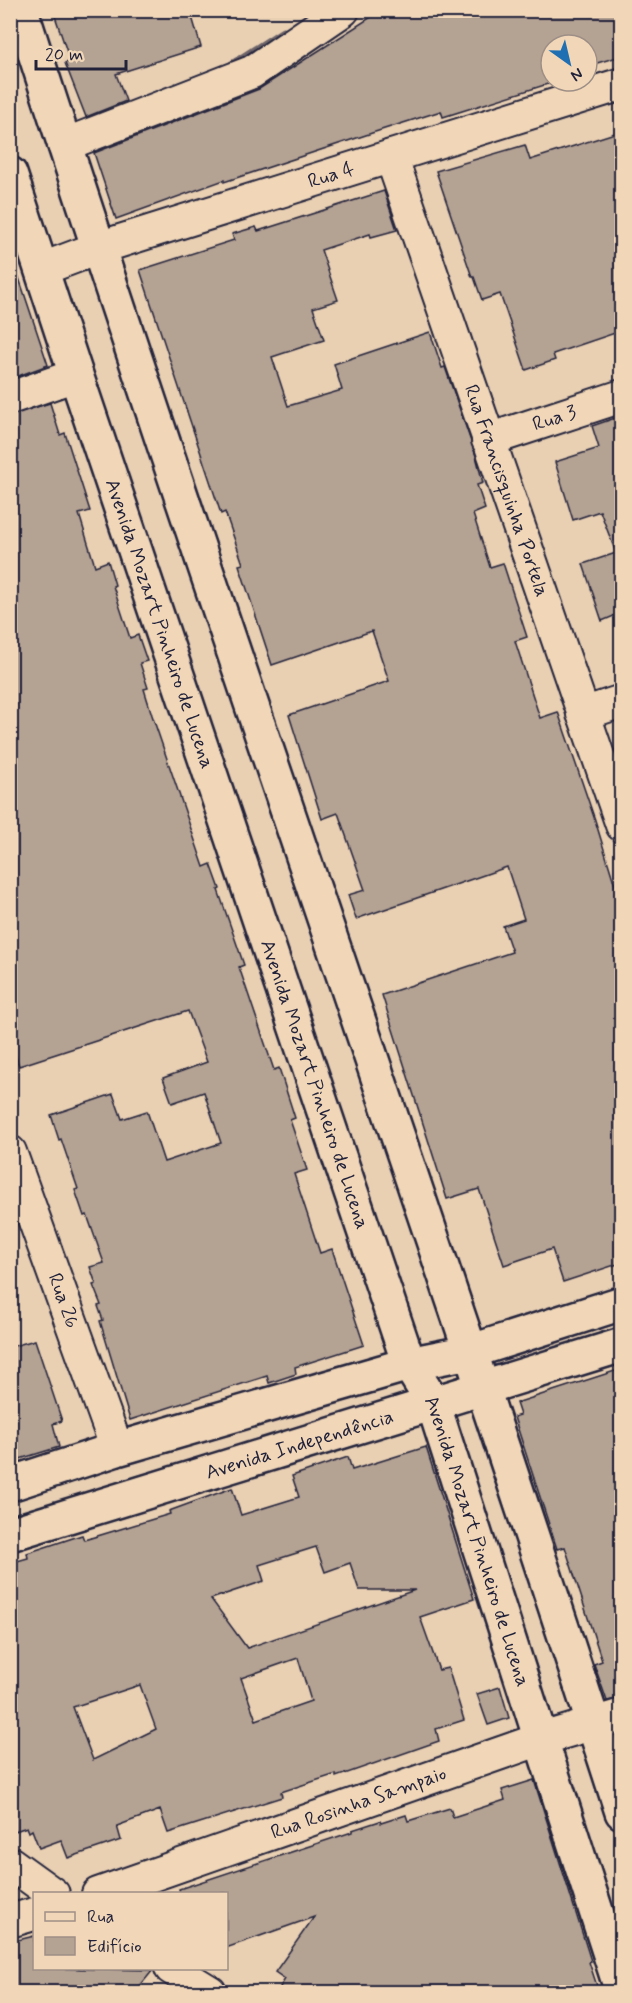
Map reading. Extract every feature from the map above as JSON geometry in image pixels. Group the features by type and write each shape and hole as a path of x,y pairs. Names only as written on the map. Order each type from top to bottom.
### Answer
{"main road":[{"path":"21,10 98,248 482,1389 608,1720 621,1812"},
{"name":"Avenida Mozart Pinheiro de Lucena","path":"10,174 16,209 42,268 409,1364 433,1403 621,1992"},
{"path":"10,1484 117,1449 409,1364 470,1352 621,1303"},
{"name":"Avenida Independência","path":"10,1534 621,1345"}],"street":[{"path":"64,145 252,72 343,10"},
{"name":"Rua 4","path":"42,268 98,248 621,84"},
{"name":"Rua Francisquinha Portela","path":"391,156 621,825"},
{"path":"10,398 76,375"},
{"name":"Rua 3","path":"488,440 621,396"},
{"path":"583,714 621,701"},
{"name":"Rua 26","path":"10,1152 17,1194 117,1449"},
{"name":"Rua Rosinha Sampaio","path":"101,1892 541,1739 608,1720"},
{"path":"10,1863 52,1892"},
{"path":"10,1921 33,1914"},
{"path":"174,1970 210,1992"}],"building":[{"path":"53,10 190,10 201,47 116,74 126,101 86,117 65,63 70,61"},
{"path":"382,10 621,10 621,56 599,62 599,33 539,33 539,87 443,117 441,111 224,182 224,180 116,219 94,153 259,89"},
{"path":"621,131 621,331 553,354 555,360 526,370 500,294 482,300 436,171 525,145 530,160"},
{"path":"384,191 397,230 371,237 370,234 321,250 338,300 313,308 324,340 272,357 288,406 342,390 334,364 430,332 442,368 445,367 476,456 483,483 477,485 485,509 473,514 490,567 503,563 527,637 515,641 540,718 558,712 595,820 621,905 621,1263 563,1282 552,1249 504,1265 479,1189 447,1199 382,995 512,952 503,926 524,919 507,867 356,919 348,895 365,890 338,813 322,819 289,715 389,681 372,631 272,665 239,565 243,564 225,512 221,514 140,270 234,240 232,234 256,227 258,231"},
{"path":"15,266 48,365 10,379 10,267"},
{"path":"50,403 60,435 65,433 90,511 79,514 95,566 108,561 115,585 113,586 130,638 138,635 147,661 140,663 148,688 144,689 152,715 204,867 211,864 220,889 218,890 244,965 239,967 274,1070 279,1068 295,1118 290,1120 307,1170 294,1174 320,1253 332,1249 364,1345 295,1367 296,1374 269,1383 267,1376 130,1420 100,1321 103,1320 98,1306 101,1305 93,1285 96,1284 90,1267 104,1263 87,1215 84,1216 75,1190 78,1189 51,1115 113,1094 122,1119 147,1111 164,1162 221,1143 204,1092 172,1103 163,1078 207,1062 188,1011 19,1066 10,1037 10,415"},
{"path":"621,416 621,613 602,621 583,564 616,553 600,511 573,520 555,462 599,448 592,426"},
{"path":"35,1340 62,1421 53,1424 59,1447 10,1462 10,1347"},
{"path":"621,1369 621,1698 607,1701 594,1664 602,1661 565,1547 557,1549 514,1417 520,1415 516,1403"},
{"path":"426,1447 474,1599 420,1617 439,1670 448,1668 464,1720 436,1729 439,1741 336,1777 336,1774 281,1792 282,1797 168,1833 160,1810 117,1826 121,1840 68,1858 61,1840 39,1848 32,1830 29,1832 27,1827 15,1831 10,1818 10,1563 28,1558 27,1553 82,1535 84,1540 170,1514 169,1511 232,1488 241,1515 299,1497 292,1476 348,1457 352,1470","holes":["316,1547 325,1572 350,1563 359,1590 415,1590 247,1648 211,1599 264,1581 259,1565","298,1658 311,1701 256,1720 241,1678","140,1685 156,1729 93,1760 73,1707"]},
{"path":"500,1687 509,1718 488,1725 477,1694"},
{"path":"534,1780 599,1992 277,1992 285,1979 275,1972 314,1917 228,1947 228,1892 180,1892 179,1889 380,1821 381,1823 406,1815 408,1821 450,1808 453,1817 505,1800 502,1790"},
{"path":"33,1936 33,1970 153,1970 135,1992 10,1992 10,1942"}],"waterway":[{"path":"232,65 283,32"}]}
